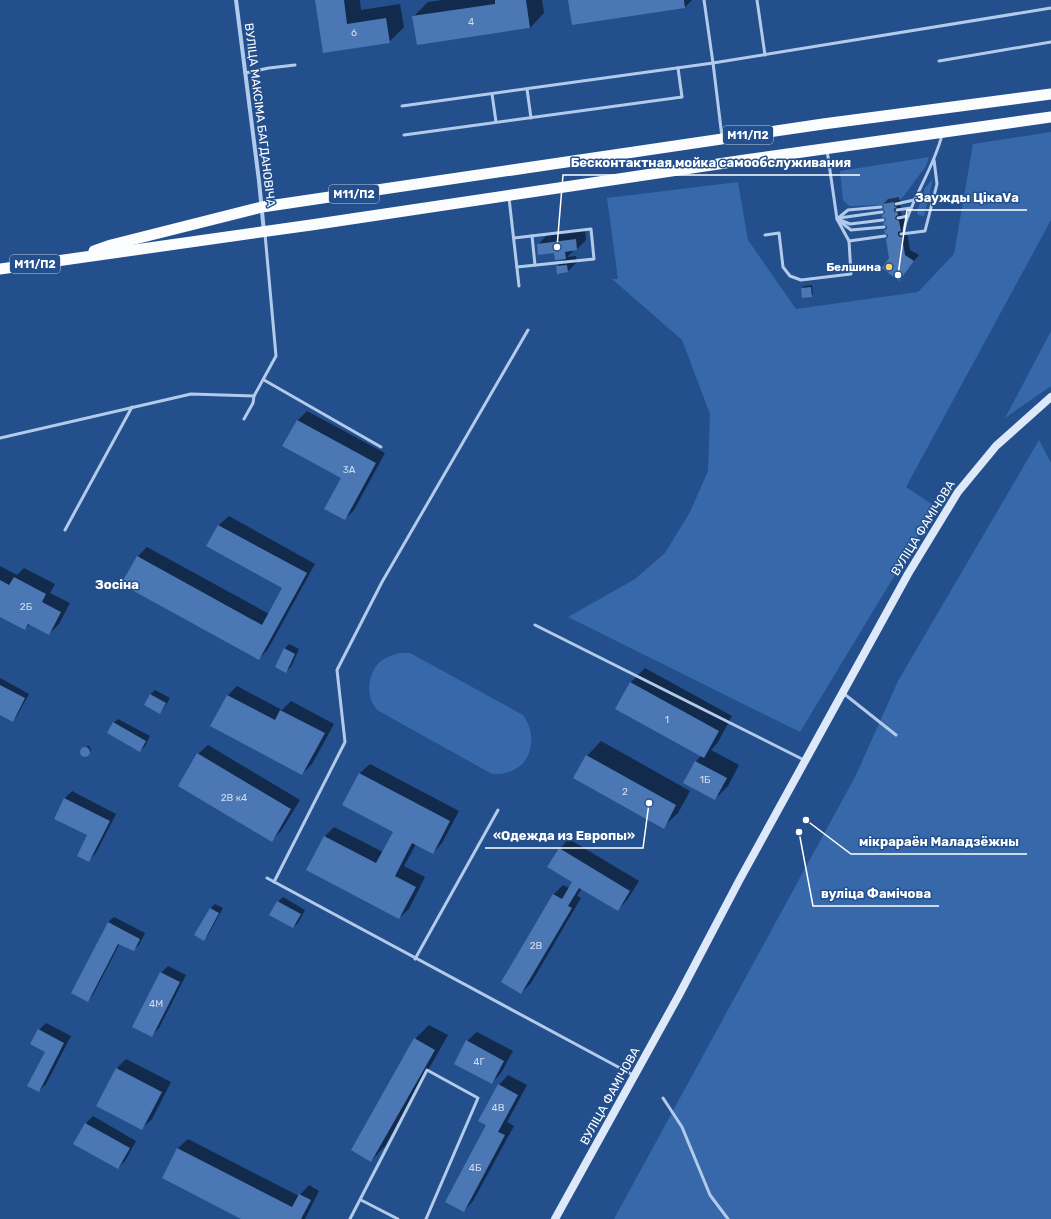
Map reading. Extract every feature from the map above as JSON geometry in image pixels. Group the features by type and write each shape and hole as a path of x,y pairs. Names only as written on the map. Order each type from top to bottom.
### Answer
{"highway":[{"name":"М11/П2","path":"71,258 111,245 262,207 722,139 1051,94"},
{"name":"М11/П2","path":"0,269 264,232 826,148 1051,117"}],"main road":[{"name":"ВУЛІЦА ФАМІЧОВА","path":"555,1219 635,1076 740,879 908,574 958,492 996,446 1051,397"}],"street":[{"name":"ВУЛІЦА МАКСІМА БАГДАНОВІЧА","path":"236,0 264,232"}],"lane":[{"path":"704,0 722,139"},
{"path":"757,0 765,54"},
{"path":"402,106 713,63 1051,8"},
{"path":"939,61 1051,42"},
{"path":"245,73 295,65"},
{"path":"404,135 682,97 678,68"},
{"path":"527,89 531,118"},
{"path":"492,94 496,122"},
{"path":"934,160 937,184 925,231 903,234 904,224 934,160 943,132"},
{"path":"765,235 779,233 783,267 790,276 801,280 851,274 849,241 837,218 826,148"},
{"path":"509,195 519,286"},
{"path":"896,204 914,200"},
{"path":"837,218 848,210 881,207"},
{"path":"897,210 911,208"},
{"path":"837,218 882,212"},
{"path":"898,218 908,216"},
{"path":"837,218 850,224 883,220"},
{"path":"837,218 851,230 884,227"},
{"path":"900,225 904,224"},
{"path":"514,238 590,229 594,259 517,267"},
{"path":"244,419 253,403 254,396 276,356 264,232"},
{"path":"532,236 535,265"},
{"path":"849,241 885,236"},
{"path":"274,882 345,742 337,670 382,582 528,330"},
{"path":"264,380 381,447"},
{"path":"0,438 191,394 254,396"},
{"path":"65,530 132,407"},
{"path":"535,625 806,761"},
{"path":"843,693 896,735"},
{"path":"415,959 498,810"},
{"path":"267,878 415,959 635,1076"},
{"path":"350,1219 427,1070 478,1098 426,1219"},
{"path":"663,1098 682,1127 710,1195 728,1219"},
{"path":"361,1200 398,1219"}],"shaded area":[{"path":"1051,132 1051,220 906,487 936,507 800,732 568,617 635,579 665,553 690,512 708,471 710,414 682,340 612,279 618,279 607,198 738,182 748,240 796,309 918,292 954,254 973,144"},
{"path":"929,157 926,166 903,197 896,202 880,205 849,206 843,200 840,171"},
{"path":"933,179 924,216 918,215 917,212 925,188"},
{"path":"1051,331 1051,386 1005,418"},
{"path":"1039,440 1051,463 1051,1219 614,1219 856,775 898,681"},
{"path":"399,653 410,653 523,715 531,732 530,750 524,762 509,772 492,774 377,710 371,701 369,690 370,680 374,670 382,660"}],"building":[{"path":"315,0 344,0 347,24 386,18 390,43 323,53"},
{"path":"495,0 526,0 530,28 417,45 412,16 495,4"},
{"path":"568,0 684,0 685,8 572,25"},
{"path":"894,202 894,206 897,207 894,211 898,213 895,219 899,221 901,231 898,232 898,235 902,237 905,255 914,261 899,281 882,268 889,258 886,239 888,235 884,230 887,229 887,226 883,224 886,220 882,217 885,212 882,204"},
{"path":"576,239 577,250 565,252 566,259 555,260 554,253 538,255 537,244"},
{"path":"567,265 568,272 557,274 556,266"},
{"path":"811,287 812,297 802,298 801,288"},
{"path":"297,420 376,463 345,520 324,509 341,478 282,446"},
{"path":"218,525 307,573 259,660 121,584 137,556 262,625 282,588 206,546"},
{"path":"14,577 46,594 42,602 61,612 49,635 28,624 25,630 0,617 0,580 9,585"},
{"path":"284,648 295,654 286,673 275,667"},
{"path":"630,682 719,731 704,758 615,709"},
{"path":"0,685 25,698 13,722 0,715"},
{"path":"150,694 166,703 160,714 144,705"},
{"path":"227,695 275,720 280,710 325,733 302,775 210,726"},
{"path":"113,722 146,741 140,752 107,733"},
{"path":"85,747 90,752 85,757 80,752"},
{"path":"197,753 291,809 272,842 178,786"},
{"path":"586,755 676,805 664,829 573,778"},
{"path":"695,761 727,778 715,800 683,783"},
{"path":"359,773 450,821 433,854 412,843 395,876 416,887 399,919 306,870 324,836 376,863 393,832 342,805"},
{"path":"64,798 110,821 89,862 77,856 87,835 54,819"},
{"path":"559,848 630,891 618,911 579,888 568,906 572,908 521,994 501,982 553,894 562,899 572,882 547,867"},
{"path":"277,901 301,914 293,928 269,915"},
{"path":"210,908 219,913 204,941 194,935"},
{"path":"108,922 140,939 134,951 118,944 88,1002 71,993"},
{"path":"160,972 180,982 152,1037 132,1027"},
{"path":"38,1029 64,1043 39,1092 27,1086 45,1052 30,1044"},
{"path":"414,1038 435,1050 371,1162 351,1150"},
{"path":"466,1040 504,1061 492,1084 454,1064"},
{"path":"116,1068 162,1092 142,1130 96,1106"},
{"path":"498,1084 518,1095 498,1132 505,1135 464,1212 445,1202 486,1125 478,1121"},
{"path":"85,1123 130,1148 118,1169 73,1144"},
{"path":"177,1148 292,1207 299,1194 311,1200 301,1219 241,1219 162,1178"}],"place":[{"name":"Бесконтактная мойка самообслуживания","path":"557,247"},
{"name":"Белшина","path":"889,267"},
{"name":"Заужды ЦікаVа","path":"898,275"},
{"name":"«Одежда из Европы»","path":"649,803"},
{"name":"мікрараён Маладзёжны","path":"806,820"},
{"name":"вуліца Фамічова","path":"799,832"}],"district":[{"name":"Зосіна","path":"117,584"}]}
